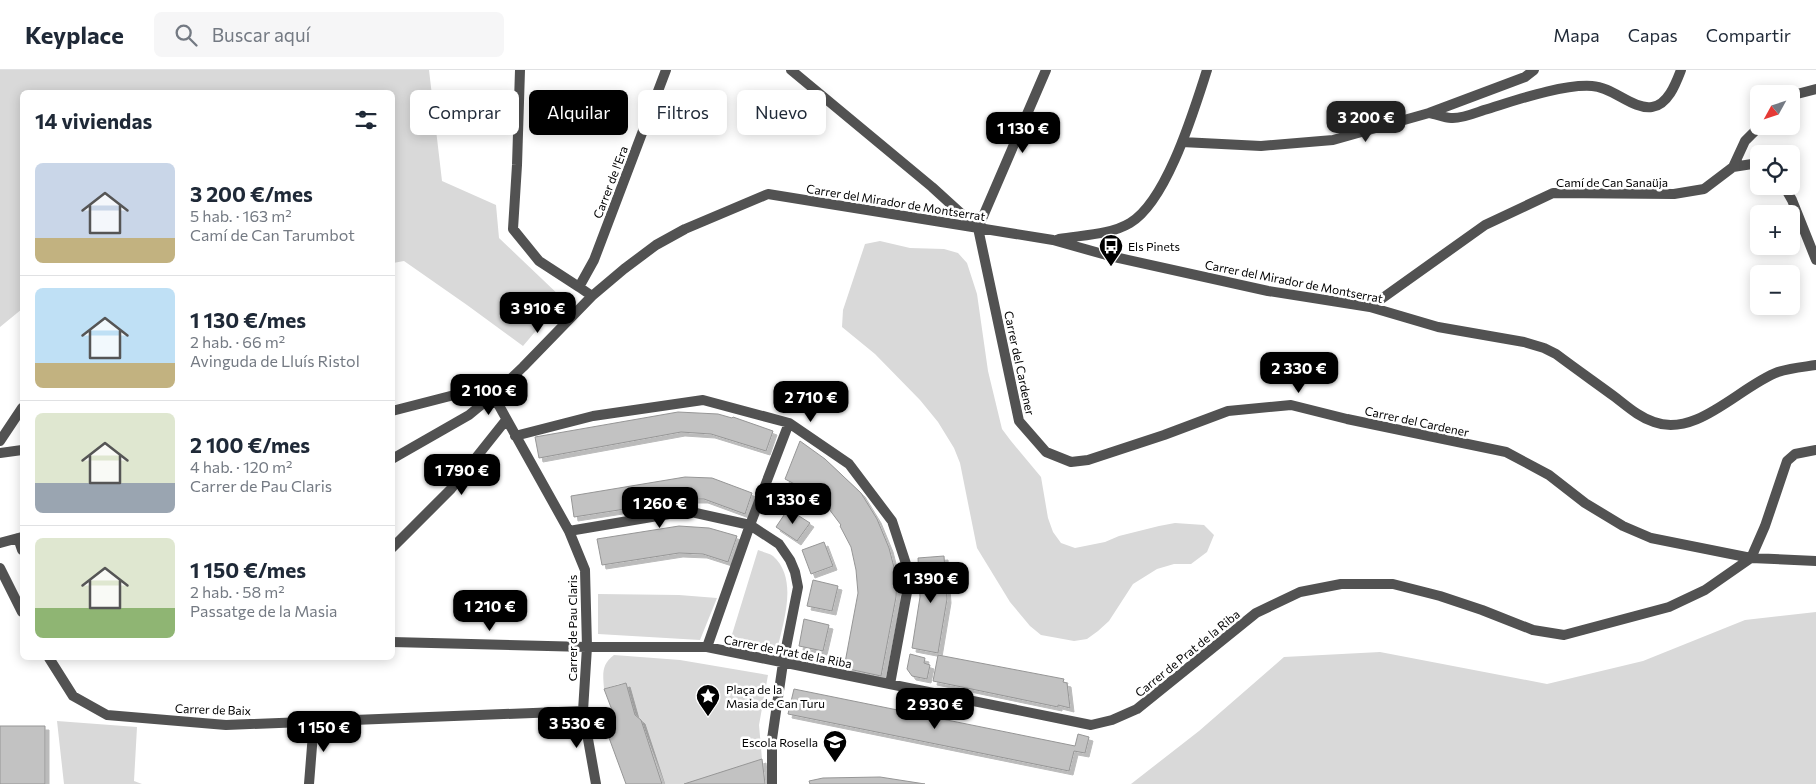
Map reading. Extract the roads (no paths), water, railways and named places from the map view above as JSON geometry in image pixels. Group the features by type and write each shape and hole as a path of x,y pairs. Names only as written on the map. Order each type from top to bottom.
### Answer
{"street":[{"path":"520,70 513,229 539,261 592,296"},
{"name":"Carrer de l'Era","path":"580,287 594,260 666,70"},
{"path":"792,70 978,228 1046,70"},
{"path":"1053,240 1120,228 1140,215 1149,206 1182,142 1207,70"},
{"path":"1182,142 1262,146 1333,140 1429,113 1524,77 1534,70"},
{"path":"1429,113 1452,118 1543,93 1580,86 1603,88 1635,104 1652,107 1660,104 1673,89 1682,70"},
{"path":"1800,93 1816,89"},
{"path":"1733,167 1745,141 1751,135"},
{"path":"1733,167 1750,164"},
{"name":"Camí de Can Sanaüja","path":"1370,307 1485,225 1553,193 1674,194 1704,189 1733,167"},
{"name":"Carrer del Mirador de Montserrat","path":"500,389 592,296 632,263 678,233 768,194 1053,240 1110,256 1268,291 1370,307 1438,327 1524,342 1556,354 1638,415 1655,423 1683,424 1697,420 1778,372 1816,365"},
{"path":"1789,195 1816,260"},
{"name":"Carrer del Cardener","path":"978,228 1019,421 1046,452 1071,462 1088,460 1228,411 1291,405 1347,419 1506,452 1549,475 1585,503 1615,521 1650,538 1751,558 1816,561"},
{"path":"395,410 462,392 484,396 491,403 497,402 501,395 500,389 495,385 485,388 484,396 469,415 395,457"},
{"path":"515,436 593,416 703,400 789,423 849,464 892,521 910,576 890,684"},
{"name":"Carrer de Pau Claris","path":"497,402 569,531 585,570 587,647 583,710 596,784"},
{"path":"0,441 20,411"},
{"path":"395,545 452,489 506,420"},
{"path":"707,647 750,525 789,423"},
{"path":"0,453 20,450"},
{"path":"1751,558 1765,526 1787,461 1795,454 1816,450"},
{"path":"569,531 687,511 750,525 779,544 790,560 798,587 782,663 772,739 772,784"},
{"path":"0,541 20,537"},
{"name":"Carrer de Prat de la Riba","path":"395,642 587,647 707,647 1091,725 1112,720 1137,709 1256,613 1300,592 1341,584 1393,584 1440,596 1533,630 1564,634 1669,607 1705,590 1751,558"},
{"path":"0,568 20,608"},
{"name":"Carrer de Baix","path":"50,660 72,696 107,715 226,725 583,710"},
{"path":"308,784 314,721"}],"place":[{"name":"Els Pinets","path":"1111,267"},
{"name":"Plaça de la Masia de Can Turu","path":"708,717"},
{"name":"Escola Rosella","path":"835,763"}]}
